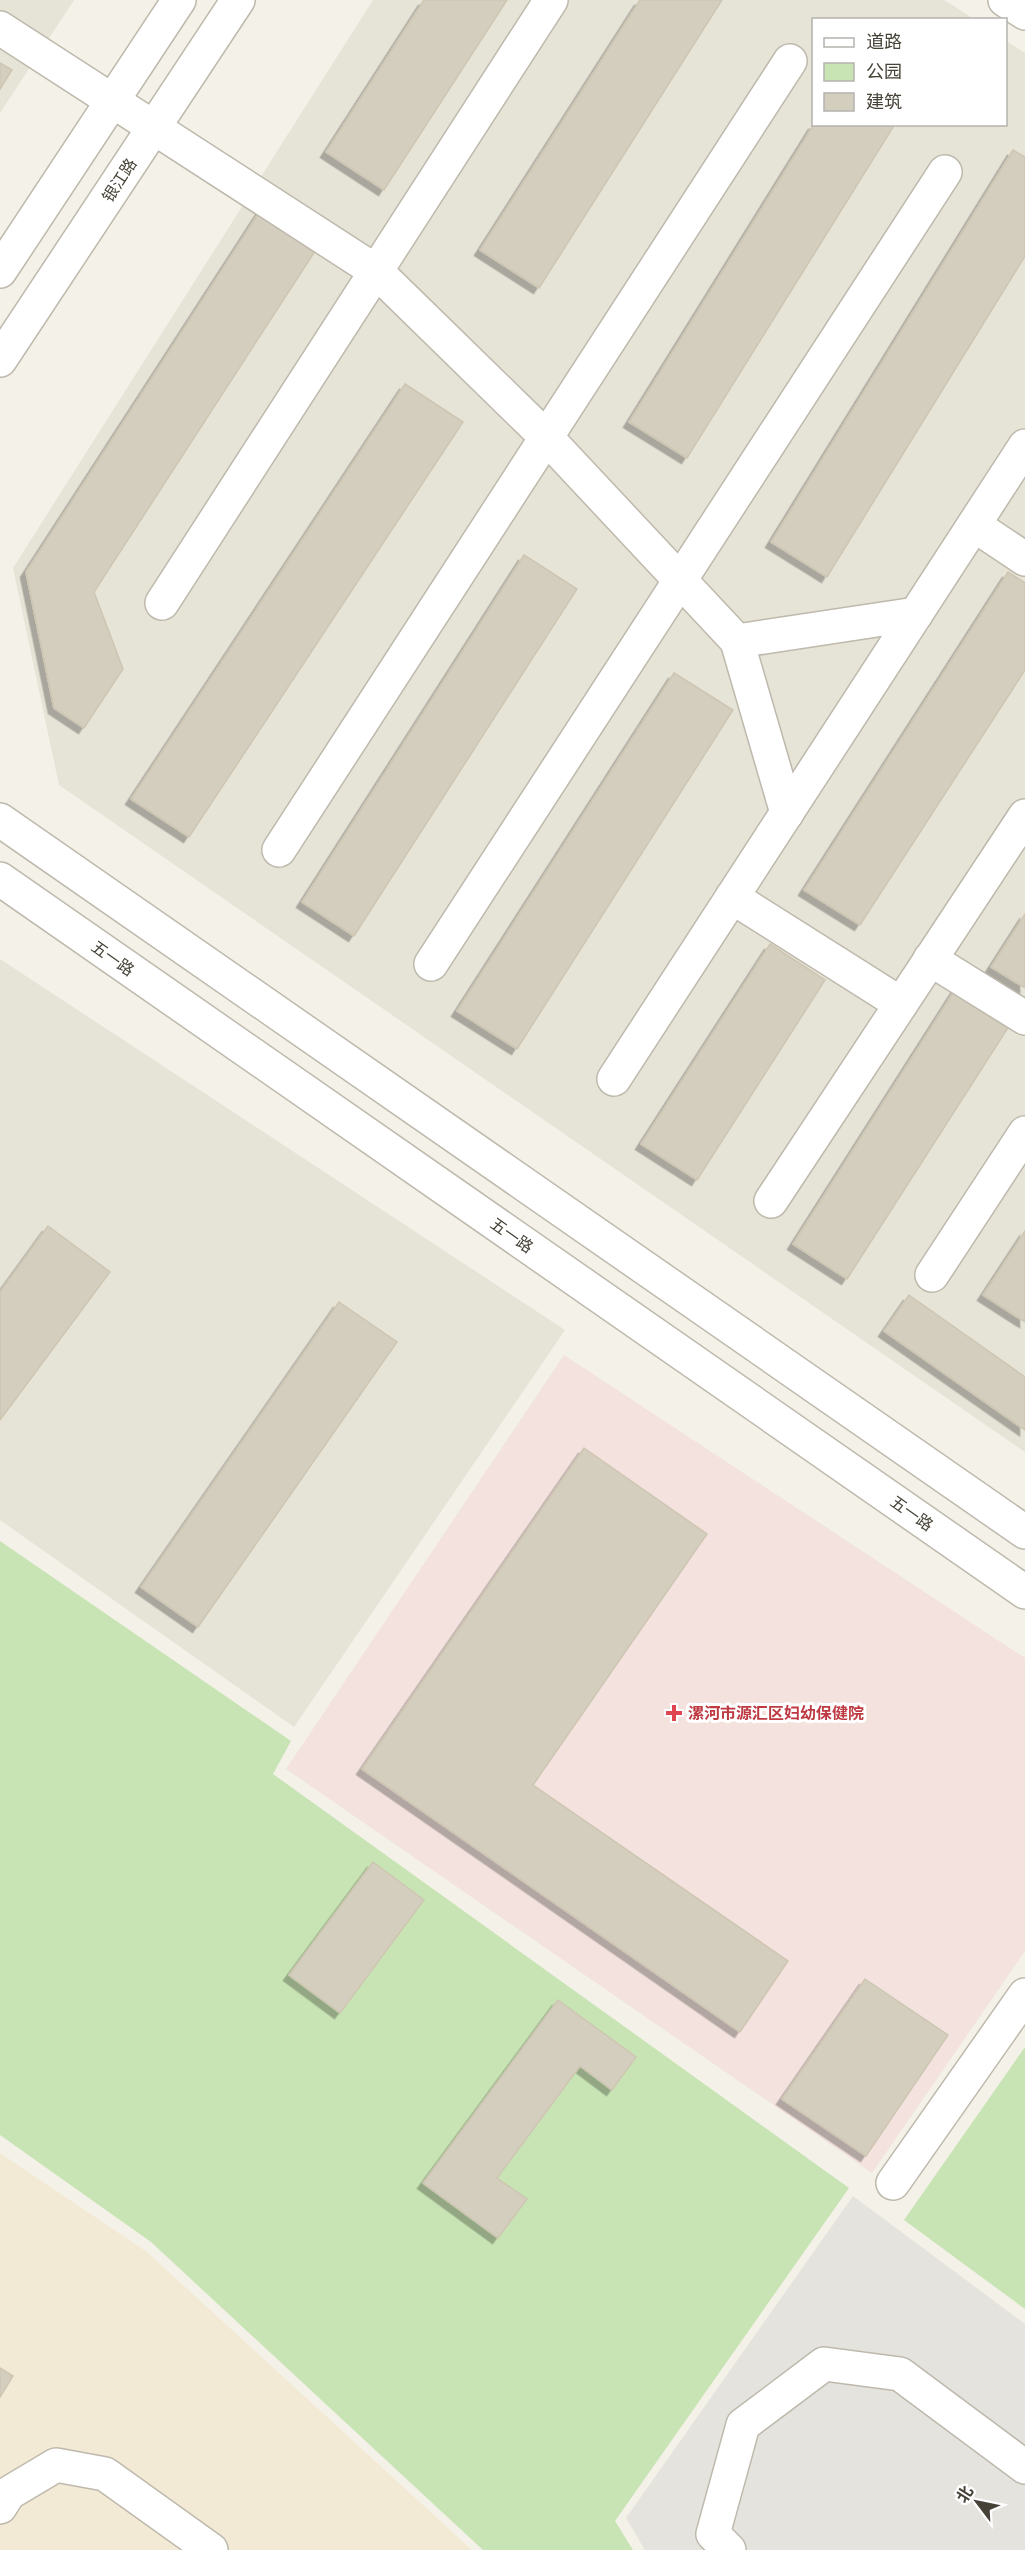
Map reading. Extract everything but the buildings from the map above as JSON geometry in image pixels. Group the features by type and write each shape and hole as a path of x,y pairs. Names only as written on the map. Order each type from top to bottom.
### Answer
{"street":[{"path":"0,271 178,0"},
{"name":"银江路","path":"0,360 238,0"},
{"path":"162,603 551,0"},
{"path":"1005,0 1025,13"},
{"path":"0,28 376,272 546,437 737,641 786,813"},
{"path":"279,850 790,61"},
{"path":"431,964 945,172"},
{"path":"615,1079 1025,446"},
{"path":"974,525 1025,559"},
{"path":"737,641 916,614"},
{"path":"771,1200 1025,816"},
{"path":"0,820 1025,1532"},
{"name":"五一路","path":"0,879 1025,1592"},
{"path":"732,897 901,1004"},
{"path":"930,959 1025,1018"},
{"path":"932,1275 1025,1133"},
{"path":"893,2183 1025,1995"},
{"path":"729,2550 713,2534 743,2425 824,2364 900,2374 1025,2467"},
{"path":"0,2507 9,2493 56,2465 105,2474 211,2550"}],"shaded area":[{"path":"0,0 74,0 0,113"},
{"path":"373,0 944,0 972,18 812,18 812,126 1007,126 1007,42 1025,53 1025,1452 59,785 13,568"},
{"path":"0,959 565,1330 294,1727 0,1520"},
{"name":"漯河市源汇区妇幼保健院","path":"564,1355 1025,1658 1025,1951 872,2173 286,1769"},
{"path":"0,2153 147,2252 472,2550 0,2550"},
{"path":"853,2196 1025,2324 1025,2550 645,2550 626,2518"}],"green space":[{"path":"0,1541 291,1741 273,1774 849,2188 615,2521 633,2550 483,2550 151,2242 0,2135"},
{"path":"1025,2047 1025,2309 904,2220"}],"place":[{"name":"漯河市源汇区妇幼保健院","path":"674,1713"}]}
